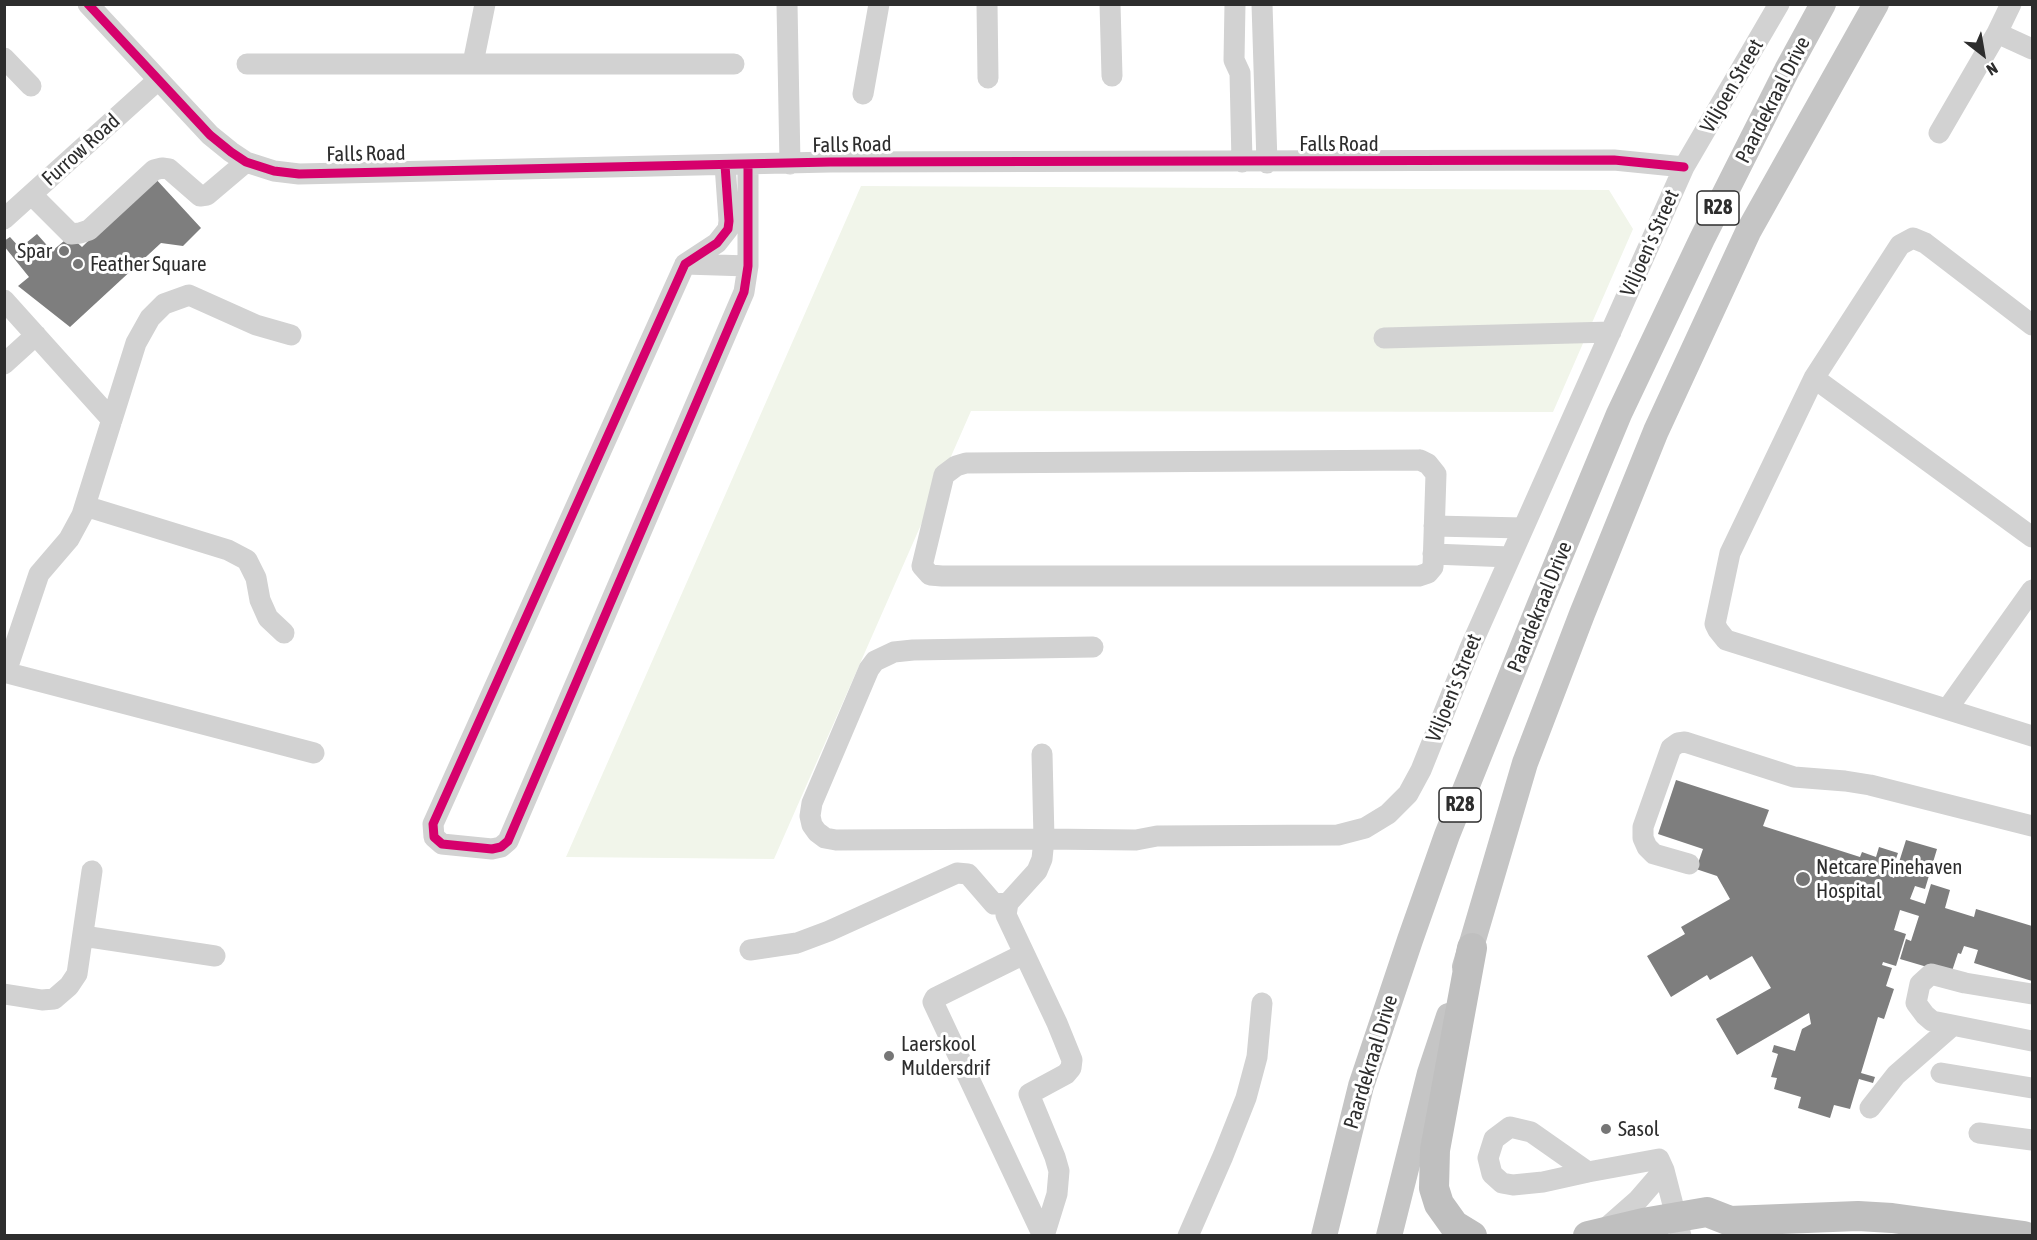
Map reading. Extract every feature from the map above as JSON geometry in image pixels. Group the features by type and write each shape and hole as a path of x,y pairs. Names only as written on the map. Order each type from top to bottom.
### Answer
{"highway":[{"path":"1472,948 1435,1150 1434,1188 1439,1204 1454,1225 1472,1236"},
{"path":"1595,1234 1679,1227 1707,1212 1721,1228 1857,1226 1892,1218 2024,1236"}],"main road":[{"name":"Paardekraal Drive","path":"1324,1236 1361,1086 1410,940 1447,835 1540,604 1619,414 1787,70 1823,4"},
{"path":"1748,232 1758,198 1862,4"},
{"name":"Paardekraal Drive","path":"1389,1236 1430,1073 1472,948 1525,762 1582,614 1656,431 1748,232 1876,4"},
{"path":"1316,1236 1331,1207"}],"street":[{"name":"Falls Road","path":"88,4 210,135 231,152 246,162 274,171 299,174 830,162 1267,163 1614,160 1684,167"},
{"path":"473,63 485,4"},
{"path":"787,4 790,164"},
{"path":"863,94 879,4"},
{"path":"987,4 988,78"},
{"path":"1110,4 1112,76"},
{"path":"1235,4 1234,60 1240,74 1242,162"},
{"path":"1262,4 1267,163"},
{"name":"Viljoen Street","path":"1684,167 1779,4"},
{"path":"1940,133 2011,4"},
{"path":"1997,33 2032,49"},
{"path":"4,58 31,86"},
{"path":"247,64 734,64"},
{"path":"1240,74 1265,74"},
{"name":"Furrow Road","path":"4,219 158,80"},
{"path":"32,195 71,234 80,233 88,230 154,170 169,169 200,196 207,195 246,162"},
{"path":"725,165 738,204 748,266 744,292 508,841 501,847 492,849 442,844 434,837 433,824 685,264 717,243 728,229 738,204 748,165"},
{"name":"Viljoen's Street","path":"1093,646 913,650 894,651 883,656 869,669 812,802 810,816 816,832 825,838 836,840 1043,849 1157,836 1338,835 1365,828 1388,814 1408,794 1421,770 1470,648 1684,167"},
{"path":"2032,325 1925,243 1913,238 1900,245 1814,378 1730,553 1715,624 1726,640 2032,736"},
{"path":"685,264 748,266"},
{"path":"291,335 256,325 189,295 164,304 150,318 136,343 85,506 69,539 39,574 5,672 314,753"},
{"path":"4,300 112,420"},
{"path":"1384,338 1611,332"},
{"path":"4,364 36,335"},
{"path":"1814,378 2032,537"},
{"path":"1420,460 1428,464 1436,474 1433,554 1433,567 1428,573 1419,576 942,576 930,575 922,566 944,475 956,466 966,463 1420,460"},
{"path":"85,506 228,550 247,560 256,578 260,600 268,618 284,633"},
{"path":"1434,526 1523,528"},
{"path":"1433,554 1510,557"},
{"path":"1947,708 2032,590"},
{"path":"1689,864 1654,854 1647,847 1643,838 1643,827 1671,748 1678,743 1685,742 1794,777 1870,785 2032,826"},
{"path":"1042,754 1043,849 1036,871 1008,903 1006,915 1072,1060 1071,1068 1066,1074 1029,1094 1059,1171 1057,1194 1043,1236"},
{"path":"4,994 42,1000 54,999 69,986 77,974 92,871"},
{"path":"750,950 797,943 829,931 957,873 968,874 994,904 1008,903"},
{"path":"82,936 215,956"},
{"path":"1024,954 933,1001 1043,1236"},
{"path":"2032,994 1931,974 1920,984 1916,1003 1932,1021 2032,1041"},
{"path":"1188,1236 1246,1098 1257,1057 1262,1003"},
{"path":"1870,1108 1896,1075 1952,1026"},
{"path":"1941,1073 2032,1088"},
{"path":"1979,1133 2032,1140"},
{"path":"1588,1172 1659,1159 1679,1227"},
{"path":"1595,1234 1638,1200 1664,1170"},
{"path":"1026,1201 1048,1190 1059,1171"}],"shaded area":[{"path":"861,186 1609,190 1633,229 1553,412 971,411 774,859 566,857"}],"building":[{"name":"Feather Square","path":"154,177 201,228 183,246 161,243 70,327 18,286 29,277 4,246 4,241 10,237 20,248 37,234 52,251 70,236 82,247"},
{"path":"1676,780 1769,810 1763,826 1860,857 1862,852 1876,857 1879,847 1898,853 1890,876 1894,878 1906,840 1937,849 1925,889 1915,886 1910,899 1925,904 1931,884 1950,890 1945,908 1974,917 1976,909 2032,926 2032,981 1974,963 1978,950 1964,946 1961,954 1958,953 1951,974 1900,959 1906,939 1911,941 1919,916 1900,910 1894,930 1906,934 1896,966 1883,962 1882,965 1892,968 1886,986 1894,989 1884,1019 1878,1017 1861,1073 1875,1077 1873,1083 1859,1079 1850,1109 1834,1105 1830,1118 1798,1108 1801,1097 1774,1089 1777,1078 1771,1077 1778,1054 1772,1052 1774,1045 1795,1051 1802,1029 1811,1024 1809,1013 1737,1055 1716,1019 1771,988 1752,956 1710,980 1707,975 1671,997 1647,956 1685,934 1681,927 1730,899 1717,876 1696,869 1703,849 1658,834"}],"cycle path":[{"path":"88,4 210,135 231,152 246,162 274,171 299,174 830,162 1614,160 1684,167"},
{"path":"725,165 728,229 717,243 685,264 433,824 434,837 442,844 492,849 501,847 508,841 744,292 748,266 748,165"}],"place":[{"name":"Spar","path":"64,251"},
{"name":"Feather Square","path":"78,264"},
{"name":"Netcare Pinehaven Hospital","path":"1803,879"},
{"name":"Laerskool Muldersdrif","path":"889,1056"},
{"name":"Sasol","path":"1606,1129"}]}
